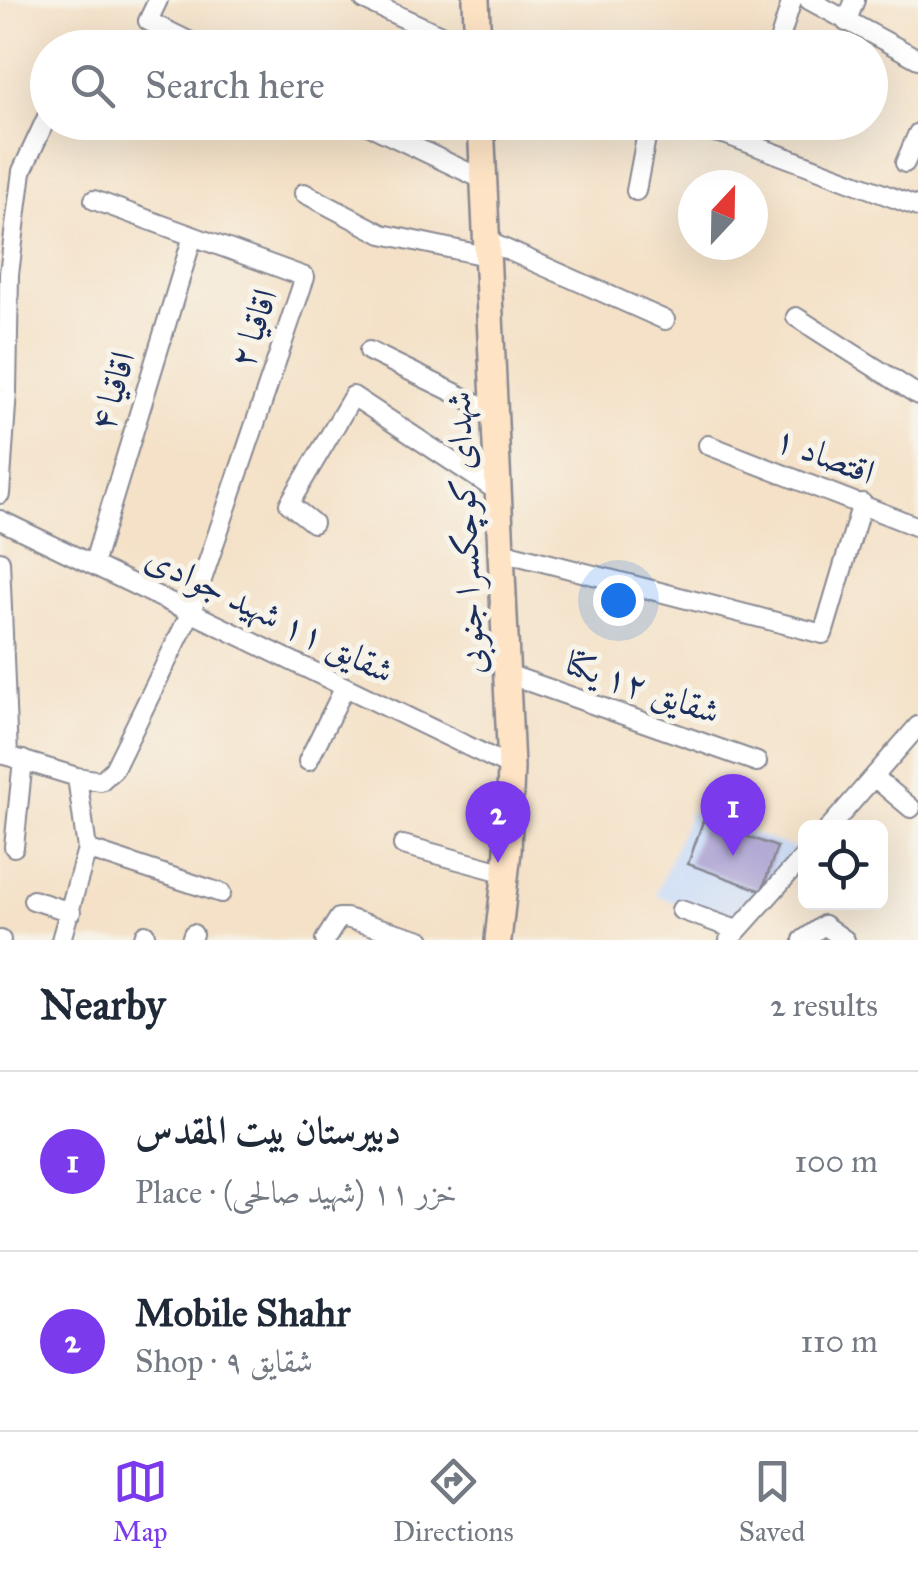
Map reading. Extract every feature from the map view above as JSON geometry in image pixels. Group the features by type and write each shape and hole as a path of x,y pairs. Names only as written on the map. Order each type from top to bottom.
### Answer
{"main road":[{"path":"476,0 477,30"},
{"name":"شهدای کوچکسرا جنوبی","path":"481,140 511,767 498,940"}],"street":[{"path":"158,0 148,22 165,30"},
{"path":"364,0 430,30"},
{"path":"783,30 792,0"},
{"path":"809,0 862,30"},
{"path":"846,22 855,0"},
{"path":"888,44 918,59"},
{"path":"905,163 918,133"},
{"path":"0,494 10,274 22,170 36,140"},
{"path":"400,140 482,179"},
{"path":"636,192 645,140"},
{"path":"740,140 918,207"},
{"path":"304,192 382,234 486,248 666,320"},
{"name":"اقاقیا ۲","path":"94,200 305,277 190,612"},
{"name":"اقاقیا ۴","path":"92,565 193,236"},
{"path":"796,317 918,394"},
{"path":"369,352 494,412"},
{"path":"313,523 289,504 352,396 498,491"},
{"name":"اقتصاد ۱","path":"708,446 918,527"},
{"path":"500,551 823,634 862,503"},
{"name":"شقایق ۱۱ شهید جوادی","path":"0,520 511,767"},
{"path":"0,562 14,848"},
{"path":"10,756 77,777 101,780 114,769 190,612"},
{"name":"شقایق ۱۲ یکتا","path":"507,674 757,762"},
{"path":"308,762 344,686"},
{"path":"836,820 918,726"},
{"path":"874,776 911,808"},
{"path":"61,940 87,848 77,777"},
{"path":"403,845 506,873"},
{"path":"87,848 221,893"},
{"path":"680,910 733,935 798,863"},
{"path":"33,900 70,912"},
{"path":"325,940 339,918 421,940"},
{"path":"803,940 824,925 845,940"}],"shaded area":[{"path":"690,811 798,849 798,856 732,924 656,895"}],"building":[{"path":"703,821 777,847 762,891 688,864"}],"place":[{"name":"دبیرستان بیت المقدس","path":"733,856"},
{"name":"Mobile Shahr","path":"498,863"}]}
